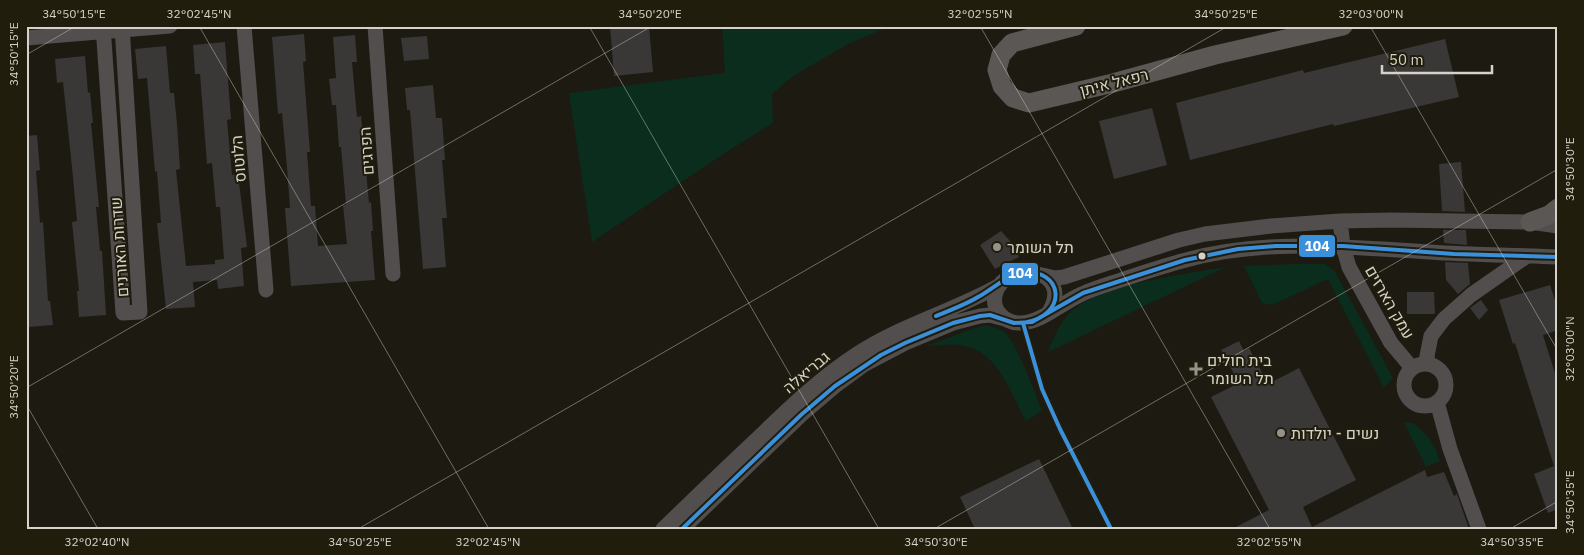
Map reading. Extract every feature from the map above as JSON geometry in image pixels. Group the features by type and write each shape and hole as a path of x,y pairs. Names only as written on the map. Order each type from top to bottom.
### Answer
{"main road":[{"name":"רפאל איתן","path":"1076,26 1012,43 1001,55 997,70 1002,86 1013,98 1029,102 1113,83 1215,55 1344,26"},
{"path":"1530,222 1558,208"}],"street":[{"path":"26,38 103,29 170,26"},
{"name":"הלוטוס","path":"244,26 266,290"},
{"name":"הפרגים","path":"375,26 393,274"},
{"name":"שדרות האורנים","path":"103,29 123,313 140,312 122,28"},
{"path":"1558,226 1530,222 1340,221 1271,226 1205,234 1152,248 1064,277 1055,278 1034,273 1012,276 996,290 994,302 1004,319 1023,324 1032,322 1083,293 1184,260 1238,249 1275,246 1343,246 1454,254 1558,257"},
{"name":"עמק הארזים","path":"1340,221 1343,246 1349,267 1391,343 1412,368"},
{"name":"עמק הארזים","path":"1428,364 1427,356 1431,336 1435,328 1470,294 1527,256"},
{"path":"1042,275 1053,284 1056,292 1054,304 1049,312"},
{"name":"גבריאלה","path":"663,529 793,404 841,365 875,343 978,298 1000,285"},
{"name":"גבריאלה","path":"682,529 802,414 865,364 905,343 953,323 990,315 1004,319"},
{"path":"1428,364 1435,366 1444,376 1445,390 1437,402 1425,406 1412,402 1408,398 1403,385 1407,373 1412,368 1428,364"},
{"path":"1437,402 1450,449 1480,529"}],"green space":[{"path":"722,26 891,26 850,43 793,76 772,94 773,123 592,242 569,93 725,73"},
{"path":"1325,264 1334,270 1393,378 1384,388 1328,279 1272,305 1262,303 1244,266"},
{"path":"1226,267 1048,352 1066,317 1079,306 1096,297 1118,289 1165,277"},
{"path":"985,325 1004,332 1014,346 1025,369 1042,411 1026,421 998,369 982,353 962,345 926,346"},
{"path":"1404,423 1413,423 1427,435 1440,461 1426,467"}],"building":[{"path":"610,26 649,26 653,72 614,76"},
{"path":"304,34 306,61 303,62 310,152 307,152 311,206 315,206 318,246 347,244 343,205 346,205 341,147 339,147 336,105 332,105 329,79 336,78 333,37 355,35 357,62 352,62 357,117 361,116 369,203 371,202 375,280 291,286 285,208 290,208 287,167 282,113 278,114 272,37"},
{"path":"427,36 429,59 404,61 401,38"},
{"path":"1445,39 1459,97 1334,126 1333,124 1190,160 1176,103 1303,70 1304,73"},
{"path":"225,42 231,119 227,120 232,175 238,174 247,247 241,248 244,286 218,289 217,280 193,282 195,307 166,309 157,223 161,223 157,171 155,172 147,78 138,79 135,49 166,46 170,93 174,93 177,124 180,169 176,170 186,266 215,264 215,260 224,259 220,207 216,207 212,163 207,164 200,74 195,74 193,45"},
{"path":"85,56 93,123 91,123 99,207 96,207 100,251 102,251 106,315 79,317 77,291 79,291 72,222 77,221 72,167 63,82 57,83 55,59"},
{"path":"433,85 436,118 442,118 445,160 442,160 447,218 442,218 446,267 423,269 410,110 407,110 405,88"},
{"path":"1152,108 1167,165 1114,179 1099,121"},
{"path":"37,135 40,170 36,171 40,223 43,222 48,301 50,301 53,325 28,327 26,313 26,136"},
{"path":"1461,162 1465,212 1442,211 1439,164"},
{"path":"1443,230 1466,230 1467,245 1444,243"},
{"path":"1001,231 1010,241 1019,257 995,269 980,245"},
{"path":"1445,262 1468,263 1470,284 1458,294 1446,280"},
{"path":"1550,285 1558,309 1558,330 1543,335 1558,383 1558,509 1548,513 1534,474 1554,466 1515,343 1513,344 1499,300"},
{"path":"1407,292 1434,292 1435,314 1407,314"},
{"path":"1481,300 1488,310 1479,320 1470,308"},
{"name":"נשים - יולדות","path":"1239,341 1244,351 1249,348 1268,384 1299,368 1356,480 1303,507 1312,527 1425,470 1427,477 1444,472 1454,496 1457,494 1469,529 1232,529 1269,510 1211,397 1239,383 1221,350"},
{"path":"1039,459 1073,529 975,529 960,497"}],"transit line":[{"name":"104","path":"682,529 802,414 835,386 881,355 953,323 990,315 1014,323 1032,322 1083,293 1185,260 1238,249 1275,246 1343,246 1454,254 1558,257"},
{"name":"104","path":"936,316 973,300 1010,277 1022,273 1036,273 1046,277 1053,284 1055,293 1054,303 1038,319 1023,323"},
{"name":"104","path":"1023,323 1042,389 1060,429 1111,529"}],"place":[{"name":"תל השומר","path":"997,247"},
{"name":"בית חולים תל השומר","path":"1196,369"},
{"name":"נשים - יולדות","path":"1281,433"}]}
